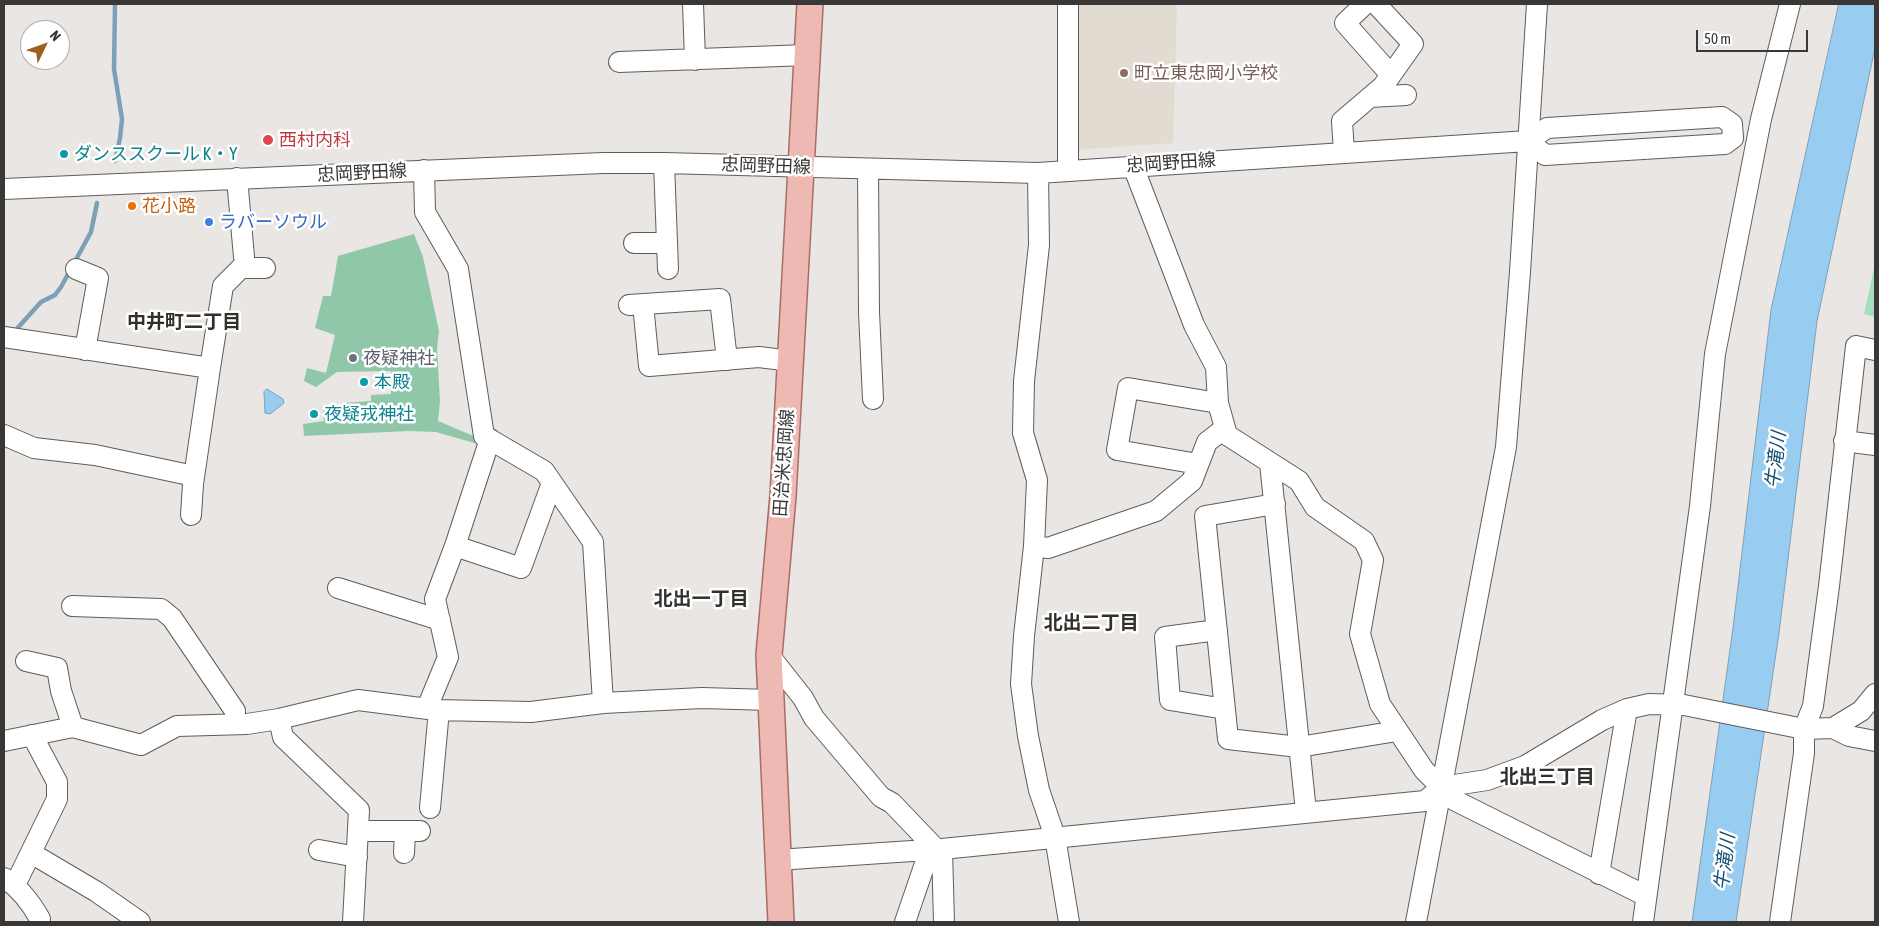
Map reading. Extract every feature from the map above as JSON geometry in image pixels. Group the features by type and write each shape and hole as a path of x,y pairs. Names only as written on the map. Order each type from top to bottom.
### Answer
{"main road":[{"name":"田治米忠岡線","path":"781,922 769,655 783,496 791,362 799,166 810,4"}],"street":[{"path":"693,4 695,60"},
{"path":"1068,4 1068,171"},
{"path":"1365,4 1345,23 1392,75"},
{"path":"1344,152 1342,121 1392,75 1413,44 1376,4"},
{"path":"1416,922 1506,447 1537,4"},
{"path":"1643,922 1679,704 1715,354 1761,119 1790,4"},
{"path":"619,62 807,55"},
{"path":"1370,97 1406,95"},
{"path":"1722,117 1732,124 1733,138 1726,144 1545,155 1528,141 1547,128 1722,117"},
{"name":"忠岡野田線","path":"4,189 424,170 664,163 1038,173 1528,141"},
{"path":"664,163 668,269"},
{"path":"1133,166 1194,325 1216,367 1218,403 1226,435 1299,481 1315,506 1364,541 1373,560 1360,634 1380,704 1424,770 1454,800 1646,896"},
{"path":"867,387 862,312 862,242 868,169"},
{"path":"424,170 425,212 458,269 484,436 544,471 593,542 603,703"},
{"path":"1038,173 1039,245 1024,381 1023,433 1037,480 1034,546 1024,636 1021,684 1028,736 1039,790 1055,837 1069,922"},
{"path":"237,178 244,257"},
{"path":"634,243 667,243"},
{"path":"191,515 194,476 223,286 241,268 265,268"},
{"path":"76,269 98,278 85,350"},
{"path":"727,360 720,299 636,305 649,366 727,360 759,357 791,362"},
{"path":"4,337 210,368"},
{"path":"1795,728 1813,706 1829,586 1856,346 1875,350"},
{"path":"1198,464 1117,450 1128,388 1218,403"},
{"path":"1034,546 1048,548 1156,511 1192,481 1207,442 1224,429"},
{"path":"4,435 34,448 95,455 194,476"},
{"path":"430,808 433,709 448,657 435,599 456,546 490,439"},
{"path":"1844,441 1875,445"},
{"path":"1270,463 1306,812"},
{"path":"456,546 521,568 552,483"},
{"path":"1274,504 1205,516 1228,739 1298,747 1397,731"},
{"path":"338,588 440,620"},
{"path":"72,606 161,609 172,618 235,711 235,724"},
{"path":"1217,630 1165,637 1170,700 1225,709"},
{"path":"769,655 803,698 814,718 881,797 892,803 936,849 944,922"},
{"path":"26,661 57,668 61,691 73,727"},
{"path":"1833,728 1861,711 1875,694"},
{"path":"4,740 73,727 141,745 177,726 235,724 279,719 358,700 433,709 531,712 603,703 702,698 770,700"},
{"path":"777,860 936,849 1425,801 1442,787 1487,780 1506,774 1627,709 1649,704 1679,704 1795,728 1833,728 1849,736 1875,741"},
{"path":"1599,874 1627,709"},
{"path":"279,719 283,737 359,810 353,922"},
{"path":"1780,922 1804,753 1795,728"},
{"path":"32,735 57,782 57,799 31,853 9,882 34,907 40,922"},
{"path":"358,831 412,831 404,854"},
{"path":"905,922 936,849"},
{"path":"319,850 356,857"},
{"path":"31,853 97,892 140,922"}],"shaded area":[{"name":"町立東忠岡小学校","path":"1074,4 1177,4 1173,143 1072,150"}],"green space":[{"path":"414,234 423,257 439,331 437,349 440,401 438,421 476,437 479,440 478,444 436,432 408,431 304,436 303,424 324,421 323,409 336,414 342,403 371,401 371,395 391,394 391,371 337,372 316,387 304,381 307,368 326,373 335,335 315,328 323,296 331,296 338,256"},
{"path":"1875,264 1875,317 1864,314"}],"water":[{"name":"牛滝川","path":"1839,4 1875,4 1875,48 1817,321 1779,633 1736,922 1692,922 1733,628 1771,310"},
{"path":"267,389 283,399 284,403 270,414 265,413 264,392"}],"waterway":[{"path":"115,4 114,69 122,119 115,161"},
{"path":"14,332 41,302 55,295 61,287 91,232 97,203"}],"place":[{"name":"町立東忠岡小学校","path":"1124,73"},
{"name":"西村内科","path":"268,140"},
{"name":"ダンススクール K・Y","path":"64,154"},
{"name":"花小路","path":"132,206"},
{"name":"ラバーソウル","path":"209,222"},
{"name":"夜疑神社","path":"353,358"},
{"name":"本殿","path":"364,382"},
{"name":"夜疑戎神社","path":"314,414"}],"district":[{"name":"中井町二丁目","path":"184,322"},
{"name":"北出一丁目","path":"701,599"},
{"name":"北出二丁目","path":"1091,623"},
{"name":"北出三丁目","path":"1547,777"}]}
